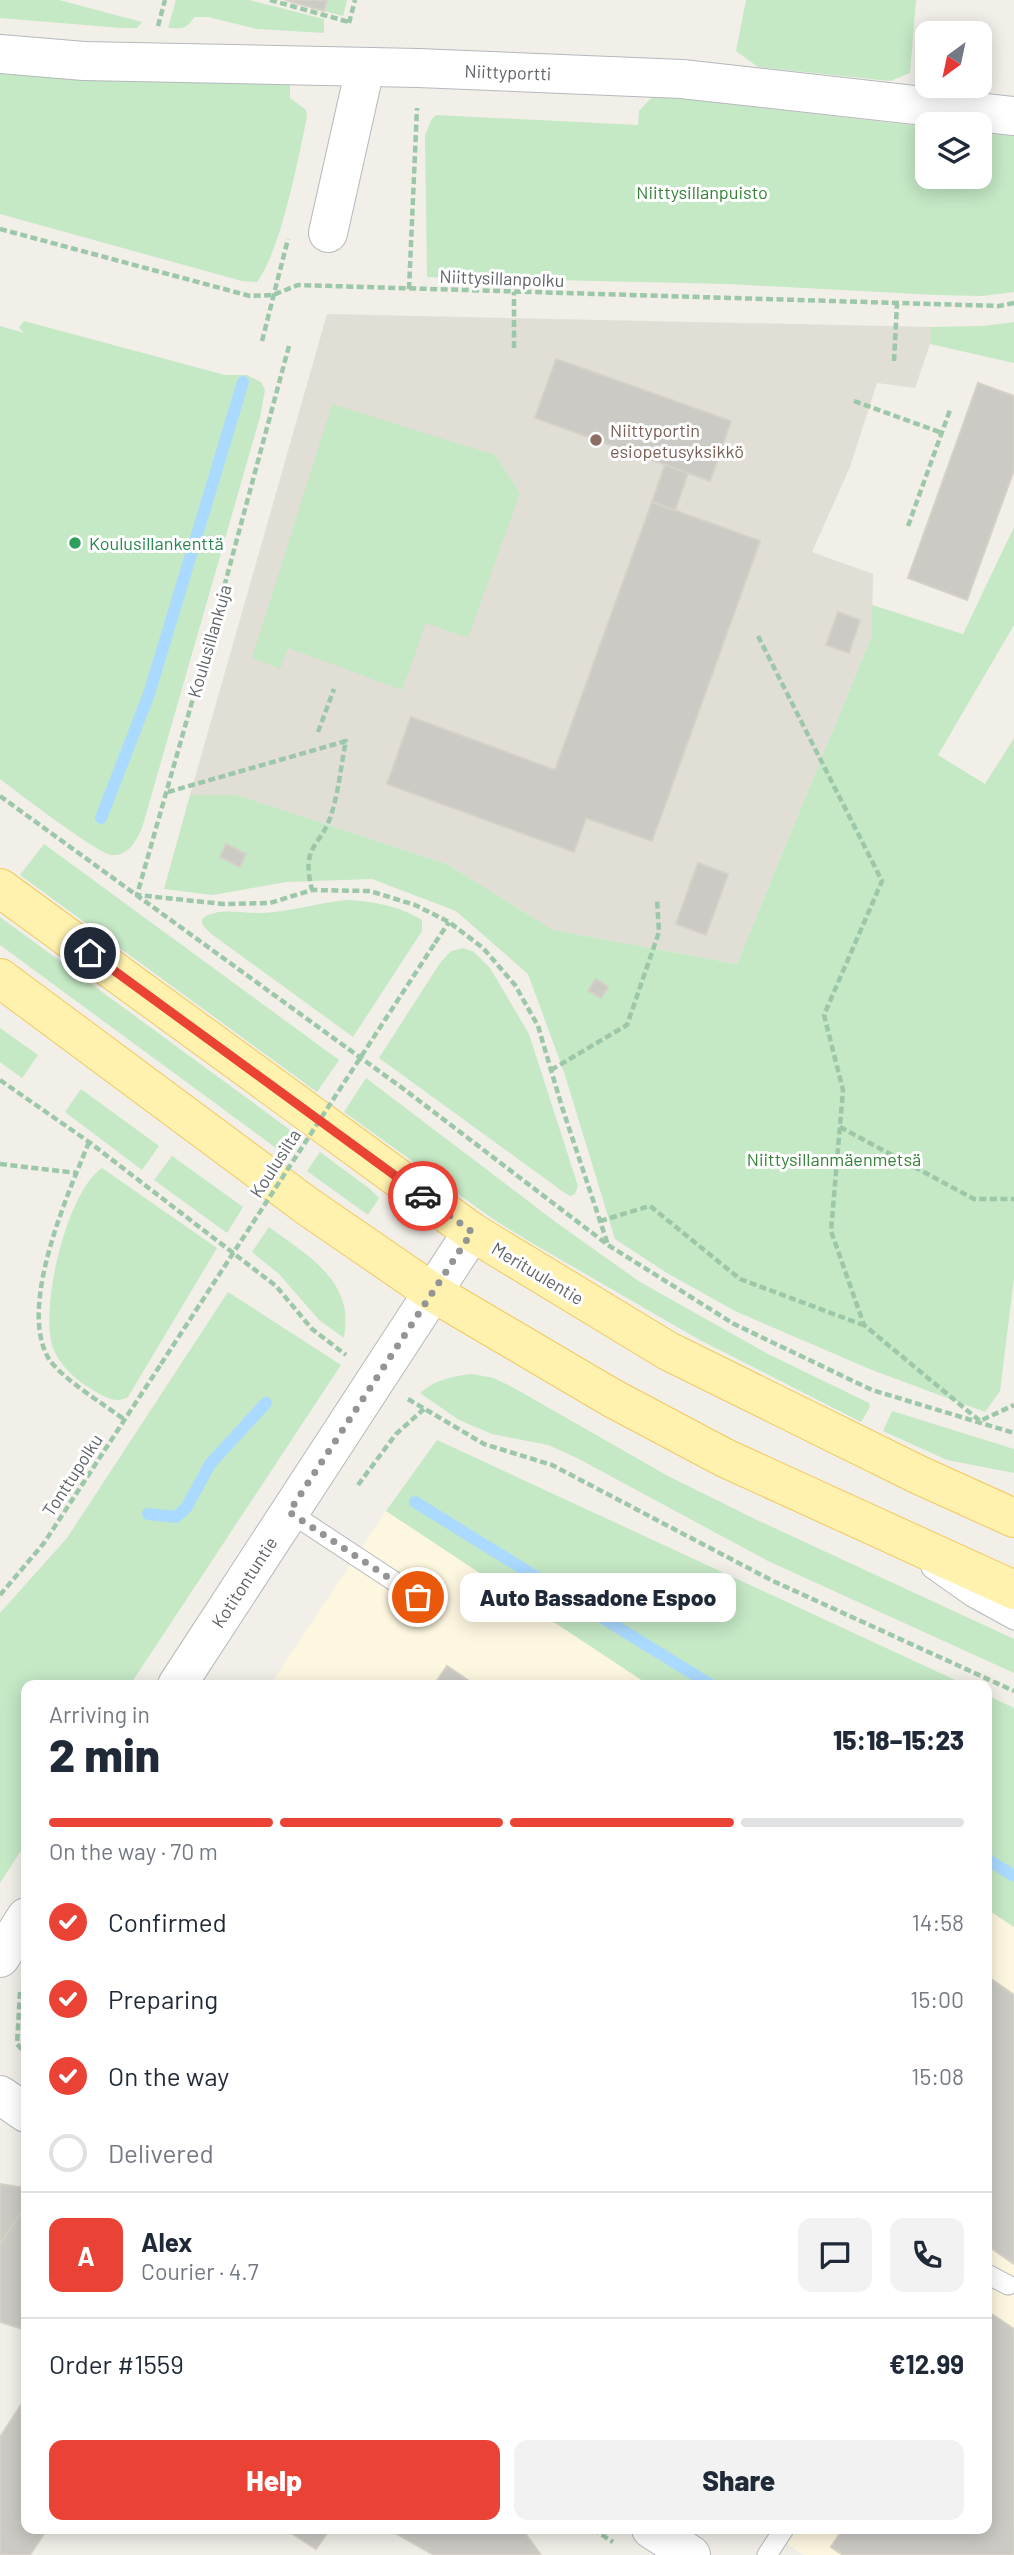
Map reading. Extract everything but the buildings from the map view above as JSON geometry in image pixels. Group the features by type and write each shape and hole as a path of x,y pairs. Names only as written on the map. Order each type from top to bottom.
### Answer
{"main road":[{"name":"Merituulentie","path":"0,888 472,1232 668,1351 919,1475 1014,1518"},
{"path":"0,978 307,1206 432,1292 612,1398 725,1458 1014,1590"}],"street":[{"name":"Niittyportti","path":"0,54 98,61 418,68 682,79 1014,116"},
{"path":"328,233 365,68"},
{"name":"Kotitontuntie","path":"180,1680 472,1232"},
{"path":"11,1972 21,1935"},
{"path":"0,2095 21,2110"}],"lane":[{"path":"289,1512 418,1597"},
{"path":"880,1530 972,1597 1014,1620"},
{"path":"992,2277 1008,2285"},
{"path":"767,2555 781,2534"}],"path":[{"path":"156,37 165,0"},
{"path":"270,0 349,22"},
{"path":"347,32 355,0"},
{"path":"409,289 418,68"},
{"name":"Niittysillanpolku","path":"0,229 250,296 273,295 298,285 897,304 999,306 1014,303"},
{"path":"514,292 514,348"},
{"path":"894,361 897,304"},
{"name":"Koulusillankuja","path":"138,895 289,346"},
{"path":"854,401 942,433"},
{"path":"908,526 950,410"},
{"path":"758,636 882,881 824,1015 843,1090 831,1231 864,1325"},
{"path":"318,732 334,689"},
{"path":"167,792 346,741 332,815 309,856 307,873 312,890"},
{"path":"0,796 405,1090 608,1245 734,1324 872,1391 1014,1433"},
{"path":"138,895 235,904 270,902 312,890 370,891 415,905 449,922 483,947 515,985 538,1026 608,1245"},
{"path":"551,1070 627,1025 659,932 657,900"},
{"name":"Koulusilta","path":"162,1364 449,922"},
{"path":"0,1080 89,1142 276,1286 312,1329 376,1378 424,1409 484,1444 552,1465 773,1581 990,1680"},
{"path":"840,1127 974,1199 1014,1199"},
{"path":"89,1142 57,1222 39,1309 41,1338 50,1360 63,1374 125,1420"},
{"path":"0,1164 76,1173"},
{"path":"600,1221 650,1206 740,1279 864,1325 980,1421"},
{"name":"Tonttupolku","path":"0,1595 44,1543 162,1364"},
{"path":"980,1421 1014,1405"},
{"path":"992,1681 1014,1691"},
{"path":"11,1972 19,1994 17,2043 21,2048"}],"shaded area":[{"path":"327,314 931,327 930,344 915,388 877,383 850,467 812,552 873,574 872,635 737,964 553,930 447,864 237,795 190,795"},
{"path":"386,1511 641,1680 273,1680"},
{"path":"992,1912 1014,1927 1014,2555 804,2555 772,2534 992,2534"}],"green space":[{"path":"0,0 59,0 142,22 137,28 122,28 0,18"},
{"path":"176,0 249,0 324,19 324,33 257,29 208,17 194,17 184,27 168,28"},
{"path":"327,0 347,0 343,16 324,11"},
{"path":"746,0 916,0 910,73 890,81 758,67 736,51"},
{"path":"0,71 290,83 290,98 306,110 307,117 281,227 274,249 257,282 242,281 0,214"},
{"name":"Niittysillanpuisto","path":"654,95 915,126 915,189 992,189 992,134 1014,136 1014,292 982,296 936,295 728,284 427,277 425,136 431,120 436,115 638,125 639,111"},
{"path":"24,321 225,375 247,375 261,382 265,390 260,417 142,828 131,847 118,855 91,845 0,779 0,326 24,333 19,327"},
{"path":"1014,322 1014,363 930,344 931,327 983,326"},
{"path":"332,404 495,455 520,493 468,638 426,623 402,690 288,648 280,669 252,658"},
{"name":"Niittysillanmäenmetsä","path":"1014,527 1014,625 938,755 985,784 1014,738 1014,1278 1000,1391 985,1412 872,1370 735,1311 667,1273 615,1239 564,1072 528,974 456,911 372,879 286,882 213,895 164,889 190,795 237,795 447,864 553,930 737,964 872,635 872,605 963,634"},
{"path":"44,844 339,1060 317,1092 20,875"},
{"path":"349,900 387,905 422,920 422,931 353,1037 210,933 202,924 202,919 215,913 273,912"},
{"path":"0,917 293,1132 280,1151 0,945"},
{"path":"463,948 474,952 490,968 529,1034 578,1186 575,1194 570,1196 562,1191 379,1058 440,963 451,951"},
{"path":"0,1028 38,1055 22,1078 0,1062"},
{"path":"366,1078 557,1223 640,1282 768,1354 869,1403 870,1407 861,1422 698,1339 493,1219 344,1112"},
{"path":"81,1089 159,1146 142,1170 65,1112"},
{"path":"320,1152 379,1198 368,1215 307,1171"},
{"path":"172,1156 243,1207 227,1233 154,1180"},
{"path":"102,1168 217,1248 128,1397 119,1400 102,1395 70,1372 56,1355 50,1330 53,1280 67,1225 89,1181"},
{"path":"269,1227 316,1262 335,1284 345,1311 344,1338 319,1320 279,1274 252,1252"},
{"path":"228,1292 341,1365 133,1680 21,1680 21,1851 0,1883 0,1613 67,1538"},
{"path":"472,1374 494,1378 668,1476 1014,1639 1014,1673 768,1561 577,1458 548,1445 492,1434 459,1420 420,1393 444,1379"},
{"path":"892,1411 1014,1449 1014,1473 947,1460 883,1431"},
{"path":"437,1440 955,1680 641,1680 386,1511"},
{"path":"992,1697 1014,1708 1014,1927 992,1912"}],"waterway":[{"path":"101,818 149,694 243,382"},
{"path":"148,1514 176,1517 186,1508 210,1464 266,1403"},
{"path":"415,1502 703,1680"},
{"path":"992,1862 1014,1876"}],"way so far":[{"path":"418,1597 289,1512 472,1232 423,1196"}],"place":[{"name":"Niittyportin esiopetusyksikkö","path":"596,440"},
{"name":"Koulusillankenttä","path":"75,543"},
{"name":"Auto Bassadone Espoo","path":"418,1597"}],"route":[{"path":"90,953 423,1196"}]}
